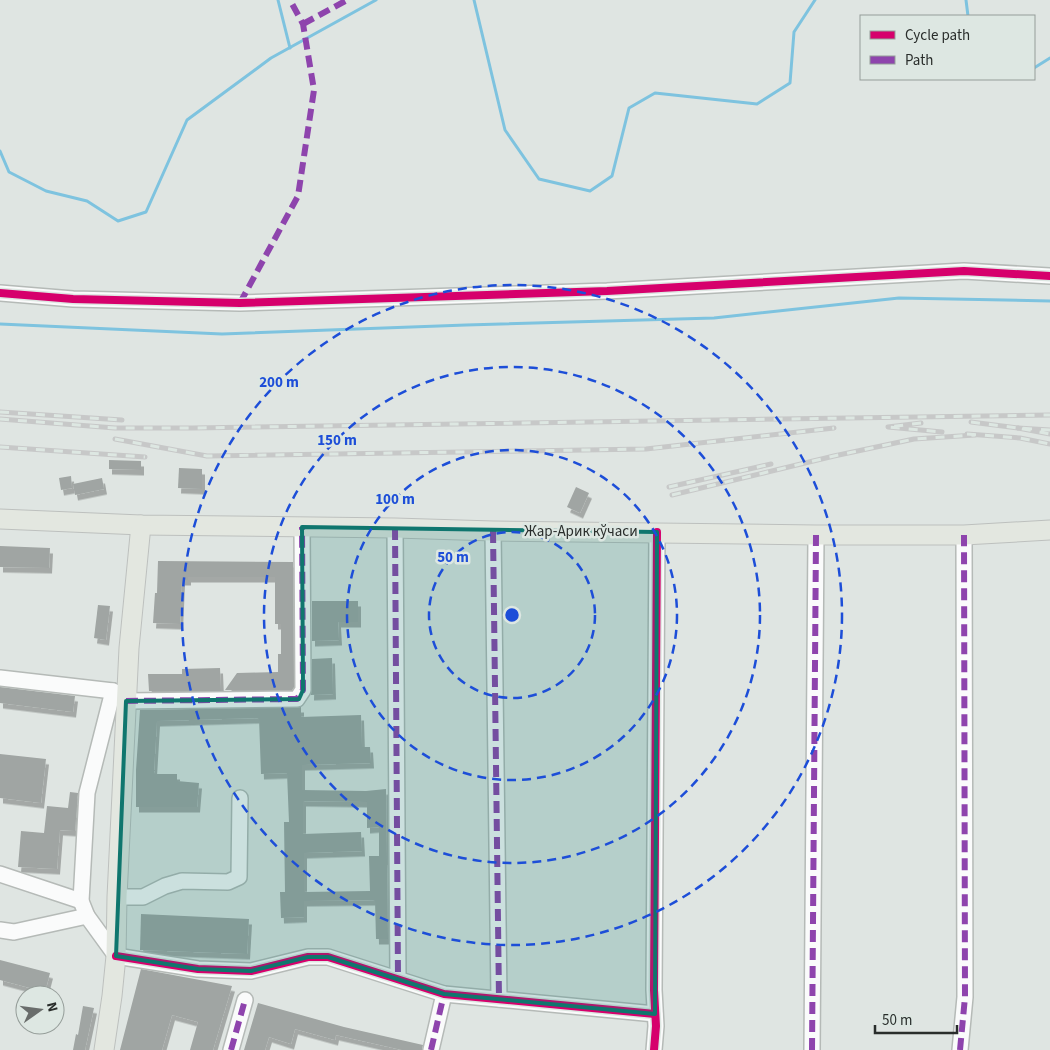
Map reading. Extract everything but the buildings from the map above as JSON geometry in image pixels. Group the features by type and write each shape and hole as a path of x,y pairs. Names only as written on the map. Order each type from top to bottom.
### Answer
{"main road":[{"name":"Жар-Арик кўчаси","path":"0,519 141,525 816,535 964,535 1050,530"},
{"path":"104,1050 116,956 122,697 129,648 141,525"}],"street":[{"path":"0,294 73,299 240,303 607,291 964,271 1050,276"},
{"path":"0,678 122,697 297,699 301,696 303,690 302,527"},
{"path":"395,528 398,979"},
{"path":"493,531 499,999"},
{"path":"654,1050 654,776 657,532"},
{"path":"812,1050 816,535"},
{"path":"960,1050 965,997 964,535"},
{"path":"122,697 87,793 81,901 87,916 116,956 198,969 251,971 308,957 328,957 444,994 655,1014"},
{"path":"117,898 144,897 165,886 182,881 228,882 238,877 240,862 240,798"},
{"path":"0,874 81,901"},
{"path":"0,930 14,932 87,916"},
{"path":"431,1050 444,994"},
{"path":"231,1050 245,1000"}],"highlighted area":[{"path":"302,527 657,532 655,1014 444,994 328,957 308,957 251,971 198,969 116,956 126,701 299,699 303,690"}],"waterway":[{"path":"278,0 290,48"},
{"path":"0,151 9,172 46,191 87,201 118,221 146,212 187,120 271,58 376,0"},
{"path":"474,0 505,130 539,179 590,191 612,176 629,108 655,93 757,104 790,83 794,32 815,0"},
{"path":"966,0 968,15"},
{"path":"1035,67 1050,58"},
{"path":"0,324 222,334 714,318 899,298 1050,301"}],"railway":[{"path":"0,412 122,420"},
{"path":"0,419 115,428 192,428 1050,415"},
{"path":"971,422 1018,428"},
{"path":"921,423 888,427 942,432"},
{"path":"115,439 207,456 646,449 834,428"},
{"path":"1050,430 1018,428 1050,434"},
{"path":"967,434 1020,438 1050,444"},
{"path":"672,495 914,439 975,435"},
{"path":"0,447 145,457"},
{"path":"669,487 771,464"}],"marked path":[{"path":"240,303 298,196 314,90 303,24 290,0"},
{"path":"303,24 347,0"},
{"path":"126,701 297,699 303,690 302,527"},
{"path":"395,528 398,979"},
{"path":"493,531 499,999"},
{"path":"812,1050 816,535"},
{"path":"960,1050 965,997 964,535"},
{"path":"431,1050 444,994"},
{"path":"231,1050 245,1000"}],"cycle path":[{"path":"0,293 73,299 240,303 607,291 964,271 1050,276"},
{"path":"654,1050 656,1026 654,990 657,532"},
{"path":"116,956 198,969 251,971 308,957 328,957 444,994 655,1014"}]}
